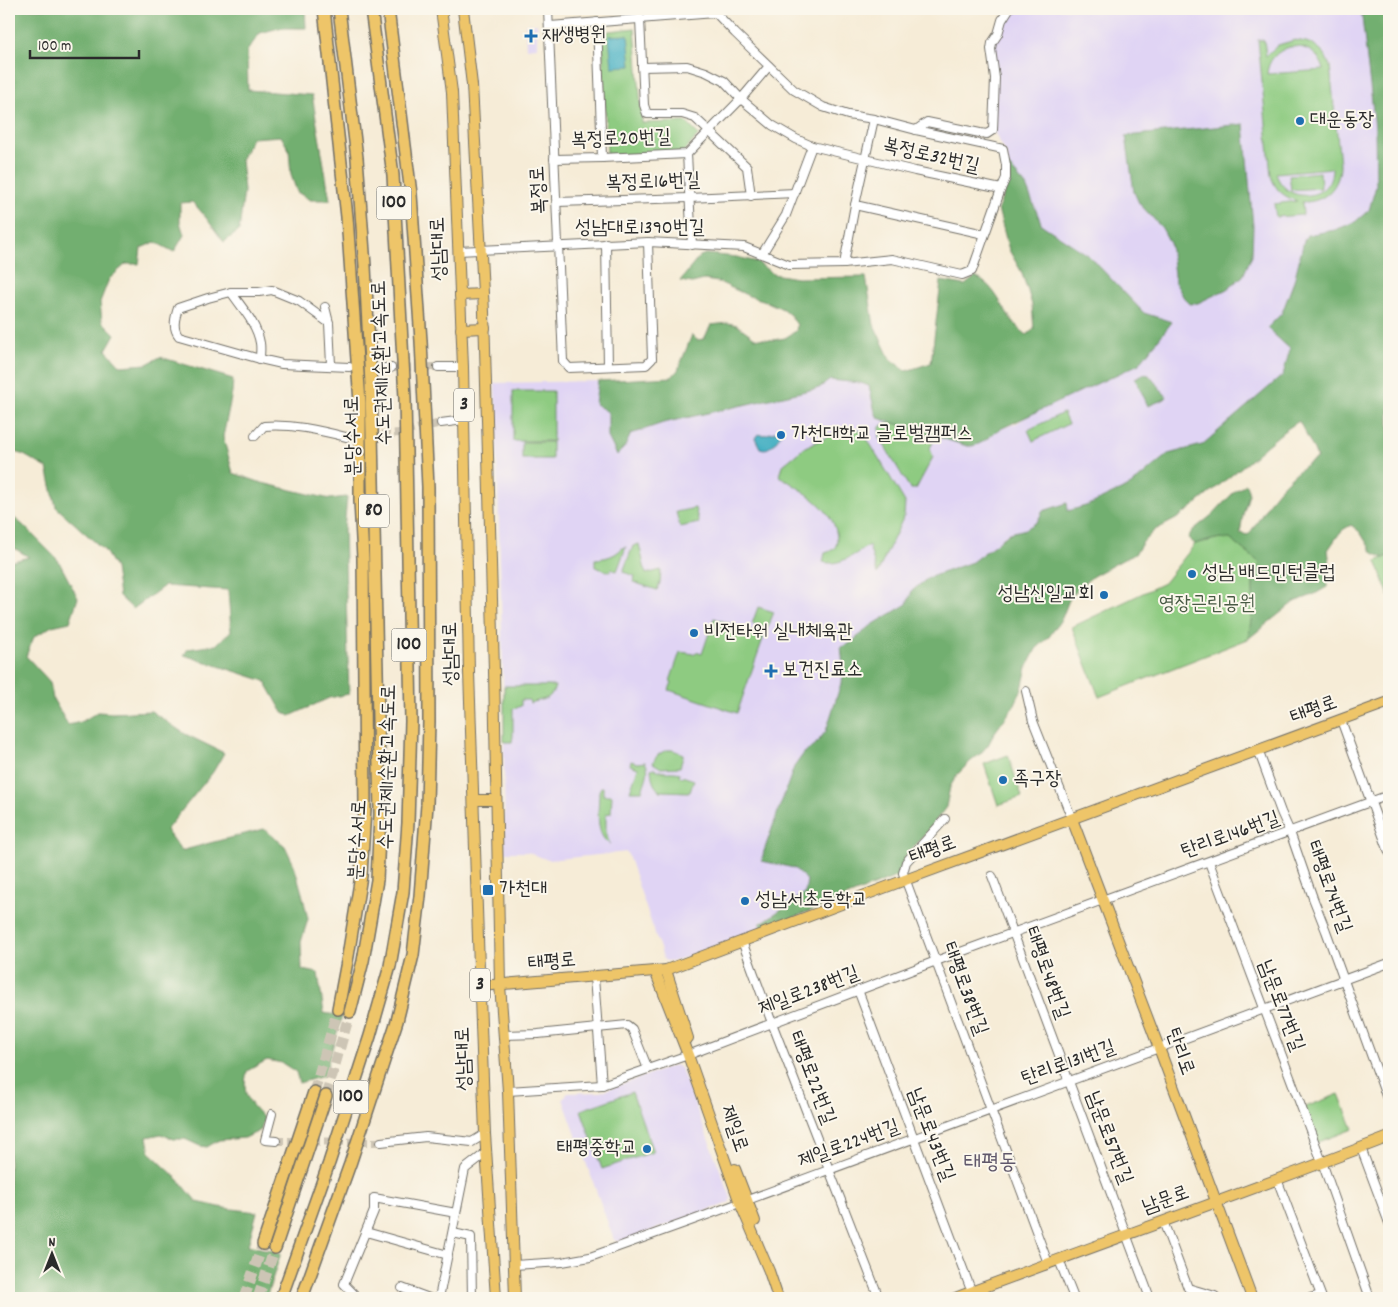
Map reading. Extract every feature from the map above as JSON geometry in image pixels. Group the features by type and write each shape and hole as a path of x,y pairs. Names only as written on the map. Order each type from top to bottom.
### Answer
{"highway":[{"name":"분당수서로","path":"324,9 348,226 360,403 360,501 363,558 365,809 361,876 338,1009"},
{"name":"분당수서로","path":"339,9 357,158 372,384 380,814 377,880 363,961 350,1012"},
{"name":"수도권제1순환고속도로","path":"281,1298 329,1163 370,1036 390,966 404,892 411,721 405,398 392,175 371,9"},
{"name":"수도권제1순환고속도로","path":"302,1298 350,1164 397,1021 413,955 427,805 429,721 428,497 421,351 411,194 388,9"},
{"path":"263,1244 314,1092"},
{"path":"275,1248 326,1096"}],"main road":[{"name":"성남대로","path":"441,9 452,92 463,367 485,1134 496,1298"},
{"name":"성남대로","path":"463,9 472,85 485,328 500,985 508,1091 515,1298"},
{"path":"460,295 483,294"},
{"path":"461,329 485,328"},
{"name":"태평로","path":"480,986 666,970 1389,702"},
{"path":"474,800 496,800"},
{"name":"탄리로","path":"1072,819 1252,1298"},
{"name":"제일로","path":"666,970 690,1054"},
{"name":"제일로","path":"654,971 690,1054 778,1298"},
{"name":"남문로","path":"955,1298 973,1295 1048,1263 1389,1137"},
{"name":"제일로","path":"744,1202 783,1298"}],"street":[{"name":"복정로","path":"548,9 564,361 569,368 608,366"},
{"path":"916,130 927,122 987,134 993,130 995,78 991,49 1002,20 1009,9"},
{"name":"복정로32번길","path":"550,26 713,11 794,90 823,107 848,115 874,119 1004,149"},
{"path":"640,19 642,67 687,66 706,72 724,81 741,99 772,125 796,139 812,146 865,159 844,264"},
{"path":"597,22 602,158"},
{"name":"복정로20번길","path":"554,159 687,154 741,99 769,66"},
{"name":"복정로20번길","path":"642,67 644,106 647,114 682,114 695,118 710,131"},
{"name":"복정로32번길","path":"874,119 865,159 1001,189"},
{"path":"710,131 747,167 751,196"},
{"path":"762,254 786,215 812,146"},
{"name":"성남대로1390번길","path":"458,251 648,242 744,247 788,265 844,264 892,259 962,275 972,272 984,234 1006,178 1004,149"},
{"path":"687,154 692,245"},
{"name":"복정로16번길","path":"557,202 795,193"},
{"path":"855,205 984,234"},
{"path":"606,243 608,366 646,364 652,359 648,242"},
{"path":"329,323 298,300 272,290 231,292 208,298 178,308 174,319 176,332 179,336 260,359 282,364 349,367"},
{"path":"231,292 256,330 260,344 260,359"},
{"path":"324,307 329,323 331,365"},
{"path":"438,367 463,367"},
{"path":"441,423 464,420"},
{"path":"256,436 264,426 274,425 298,426 346,437"},
{"path":"1026,691 1033,721 1072,819"},
{"path":"1341,720 1389,852"},
{"name":"태평로74번길","path":"1258,750 1290,832 1389,1104"},
{"name":"탄리로146번길","path":"1013,933 1389,795"},
{"path":"905,880 903,873 906,862 945,819"},
{"name":"남문로77번길","path":"1209,862 1322,1162 1370,1298"},
{"name":"태평로48번길","path":"992,876 1069,1081"},
{"name":"태평로38번길","path":"905,880 1048,1263"},
{"name":"제일로238번길","path":"508,1091 602,1085 648,1070 1013,933"},
{"name":"태평로22번길","path":"742,942 879,1298"},
{"name":"탄리로131번길","path":"991,1110 1389,963"},
{"path":"594,976 602,1085"},
{"name":"남문로43번길","path":"858,990 973,1295"},
{"path":"504,1035 538,1034 627,1025 632,1029 648,1070"},
{"name":"남문로57번길","path":"1069,1081 1150,1298"},
{"name":"제일로224번길","path":"514,1265 562,1262 590,1257 991,1110"},
{"path":"272,1114 265,1140 276,1142"},
{"path":"381,1142 426,1137 472,1142 485,1134"},
{"path":"1361,1148 1389,1223"},
{"path":"439,1298 465,1169 487,1152"},
{"path":"1277,1179 1321,1296 1310,1298"},
{"path":"358,1298 344,1284 374,1211 374,1198 456,1213"},
{"path":"1162,1221 1188,1288 1215,1296 1216,1298"},
{"path":"366,1232 448,1255"},
{"path":"453,1233 471,1237 472,1298"},
{"path":"1059,1260 1074,1298"},
{"path":"402,1288 429,1298"}],"shaded area":[{"name":"가천대학교 글로벌캠퍼스","path":"1008,9 1361,9 1375,128 1376,186 1369,210 1355,222 1335,230 1307,235 1294,281 1282,313 1267,328 1290,349 1283,375 1202,445 1168,454 1131,485 1089,505 1067,511 1067,504 1044,511 1037,522 1026,529 1009,533 972,562 928,578 912,591 907,604 872,625 849,644 841,647 844,674 826,731 815,745 804,753 763,861 794,868 807,880 805,893 760,923 762,930 671,962 664,960 627,852 548,860 528,852 505,852 503,670 495,383 598,381 595,404 608,412 608,437 624,448 631,434 663,423 819,388 830,380 849,381 869,386 878,418 967,446 983,442 996,431 1017,423 1172,323 1144,313 1088,255 1042,225 1026,186 1009,167 1006,153 993,130 991,49"},
{"name":"재생병원","path":"537,23 537,47 526,48 525,24"},
{"name":"태평중학교","path":"676,1065 681,1069 731,1198 729,1203 619,1242 614,1240 563,1099 568,1093 600,1092"}],"green space":[{"path":"9,9 305,9 306,28 279,28 260,33 247,51 248,90 312,95 330,200 310,200 297,192 291,175 289,150 281,136 252,138 241,160 244,191 239,231 224,242 192,202 180,203 180,222 184,235 174,252 155,242 141,248 139,264 126,264 109,279 100,302 102,321 115,334 106,350 121,366 147,364 160,357 233,379 223,437 233,473 262,483 330,499 347,497 344,529 349,694 329,698 290,716 282,711 265,681 184,655 188,649 216,645 231,631 228,590 164,586 133,609 119,596 115,568 105,551 56,507 47,468 24,455 9,450"},
{"path":"1361,9 1389,9 1389,555 1384,558 1373,553 1360,532 1351,525 1344,529 1328,550 1330,565 1327,587 1294,602 1248,639 1253,608 1253,583 1260,563 1230,539 1220,538 1195,544 1188,538 1192,531 1212,515 1234,492 1246,484 1249,494 1240,533 1248,535 1282,486 1298,471 1317,458 1299,421 1284,431 1190,509 1155,530 1143,542 1135,554 1093,576 1081,586 1069,600 1062,618 1049,637 1036,649 1027,667 1022,689 1014,706 988,745 957,775 950,787 946,807 905,857 898,876 762,930 760,924 805,893 807,880 794,868 762,861 794,767 804,753 815,745 826,731 844,674 841,647 849,644 872,625 907,604 912,591 928,578 972,562 1010,533 1026,529 1037,522 1043,511 1067,503 1068,511 1089,505 1131,485 1168,454 1202,445 1283,375 1290,349 1267,328 1282,313 1294,281 1304,241 1307,235 1335,230 1355,222 1369,210 1376,186 1375,128"},
{"path":"635,28 642,123 686,122 699,135 682,153 607,155 602,32"},
{"name":"대운동장","path":"1258,40 1264,40 1266,56 1278,45 1295,40 1306,42 1312,44 1325,55 1330,66 1340,163 1338,179 1330,192 1318,200 1302,202 1303,215 1276,217 1274,204 1297,201 1281,192 1271,176","holes":["1290,47 1307,49 1312,52 1319,59 1324,70 1267,74 1271,60 1281,51","1332,168 1330,179 1325,188 1317,193 1307,195 1289,190 1281,183 1276,173"]},
{"path":"1244,124 1253,226 1252,255 1243,276 1227,289 1198,303 1190,304 1184,298 1175,282 1170,243 1162,228 1139,203 1134,192 1126,136"},
{"path":"1008,165 1026,186 1042,225 1088,255 1144,313 1172,322 1139,364 996,431 983,442 971,446 878,418 869,386 861,383 830,380 819,388 663,423 631,434 624,448 617,455 608,437 608,412 595,404 598,381 672,377 678,370 692,335 697,340 704,339 711,325 728,323 737,325 755,338 773,340 785,338 796,331 797,325 791,316 783,309 763,300 749,296 719,282 704,280 692,283 680,281 700,256 706,254 737,257 757,262 773,274 797,278 866,277 874,325 890,359 906,371 931,363 941,281 965,285 975,277 982,281 993,291 1010,318 1027,335 1034,329 1032,305 1021,271 1009,250 998,209 1006,188"},
{"path":"1320,172 1321,188 1291,190 1289,175"},
{"path":"1144,374 1149,375 1167,397 1165,399 1148,406 1135,378"},
{"path":"513,391 553,391 553,441 513,441"},
{"path":"1063,413 1068,424 1033,441 1028,430"},
{"path":"888,423 895,423 936,436 930,448 933,457 916,489 909,487 880,438 880,427"},
{"path":"848,429 863,432 905,502 904,516 877,574 869,545 841,561 835,563 823,562 825,553 834,549 837,543 831,519 817,502 780,476 783,465 805,447"},
{"path":"522,442 552,442 552,459 522,459"},
{"path":"695,508 699,523 680,527 676,512"},
{"path":"9,514 23,525 58,560 78,598 70,622 52,626 34,637 26,656 50,682 53,699 68,725 81,722 98,712 151,711 185,734 224,753 213,772 166,830 181,851 264,829 285,846 294,865 308,919 301,942 302,970 318,973 324,1013 342,1016 324,1076 299,1083 296,1072 282,1063 267,1060 247,1071 245,1086 247,1097 253,1107 264,1118 261,1130 245,1138 219,1140 207,1147 185,1139 173,1139 161,1134 147,1137 150,1153 178,1179 197,1202 257,1212 248,1245 281,1253 266,1298 9,1298 9,562 29,557 9,545"},
{"name":"영장근린공원","path":"1220,538 1230,539 1261,563 1253,583 1254,608 1248,639 1099,697 1072,627 1164,583 1195,544"},
{"path":"639,544 646,574 661,570 660,583 657,590 633,582 635,576 623,572 633,546"},
{"path":"626,547 617,571 611,569 610,572 595,567 595,559 611,556"},
{"path":"1389,556 1389,596 1376,561"},
{"path":"758,607 774,612 767,629 752,624"},
{"path":"714,618 764,636 737,713 669,690 672,682 670,681 680,652 702,654"},
{"path":"504,686 555,686 552,694 546,698 530,703 529,700 521,700 521,706 513,709 512,742 504,742"},
{"path":"667,750 683,754 680,767 661,768 653,763 658,755"},
{"name":"족구장","path":"1008,755 1022,797 998,805 984,764"},
{"path":"631,761 637,763 645,762 647,765 647,776 642,791 630,791 638,768 630,765"},
{"path":"654,768 661,771 680,773 679,776 681,777 694,780 690,792 660,791 653,781 651,769"},
{"path":"601,787 603,787 603,795 612,795 611,813 606,814 606,834 610,844 605,840 599,828 598,805"},
{"path":"632,1092 653,1152 602,1169 581,1110"},
{"path":"1339,1094 1353,1129 1316,1143 1303,1108"}],"water":[{"path":"628,35 631,66 612,67 609,36"},
{"path":"778,431 781,434 772,446 767,449 760,448 755,438 758,434 763,435"}],"tunnel":[{"path":"354,367 384,368"},
{"path":"391,368 438,367"},
{"path":"346,437 399,433 441,423"},
{"path":"314,1092 338,1009"},
{"path":"326,1096 350,1012"},
{"path":"276,1141 381,1142"},
{"path":"244,1298 263,1244"},
{"path":"258,1298 275,1248"}],"place":[{"name":"재생병원","path":"531,36"},
{"name":"대운동장","path":"1300,121"},
{"name":"가천대학교 글로벌캠퍼스","path":"781,435"},
{"name":"성남 배드민턴클럽","path":"1192,574"},
{"name":"성남신일교회","path":"1104,595"},
{"name":"비전타워 실내체육관","path":"694,633"},
{"name":"보건진료소","path":"771,671"},
{"name":"족구장","path":"1003,780"},
{"name":"가천대","path":"488,890"},
{"name":"성남서초등학교","path":"745,901"},
{"name":"태평중학교","path":"647,1149"}],"district":[{"name":"태평동","path":"990,1163"}]}
